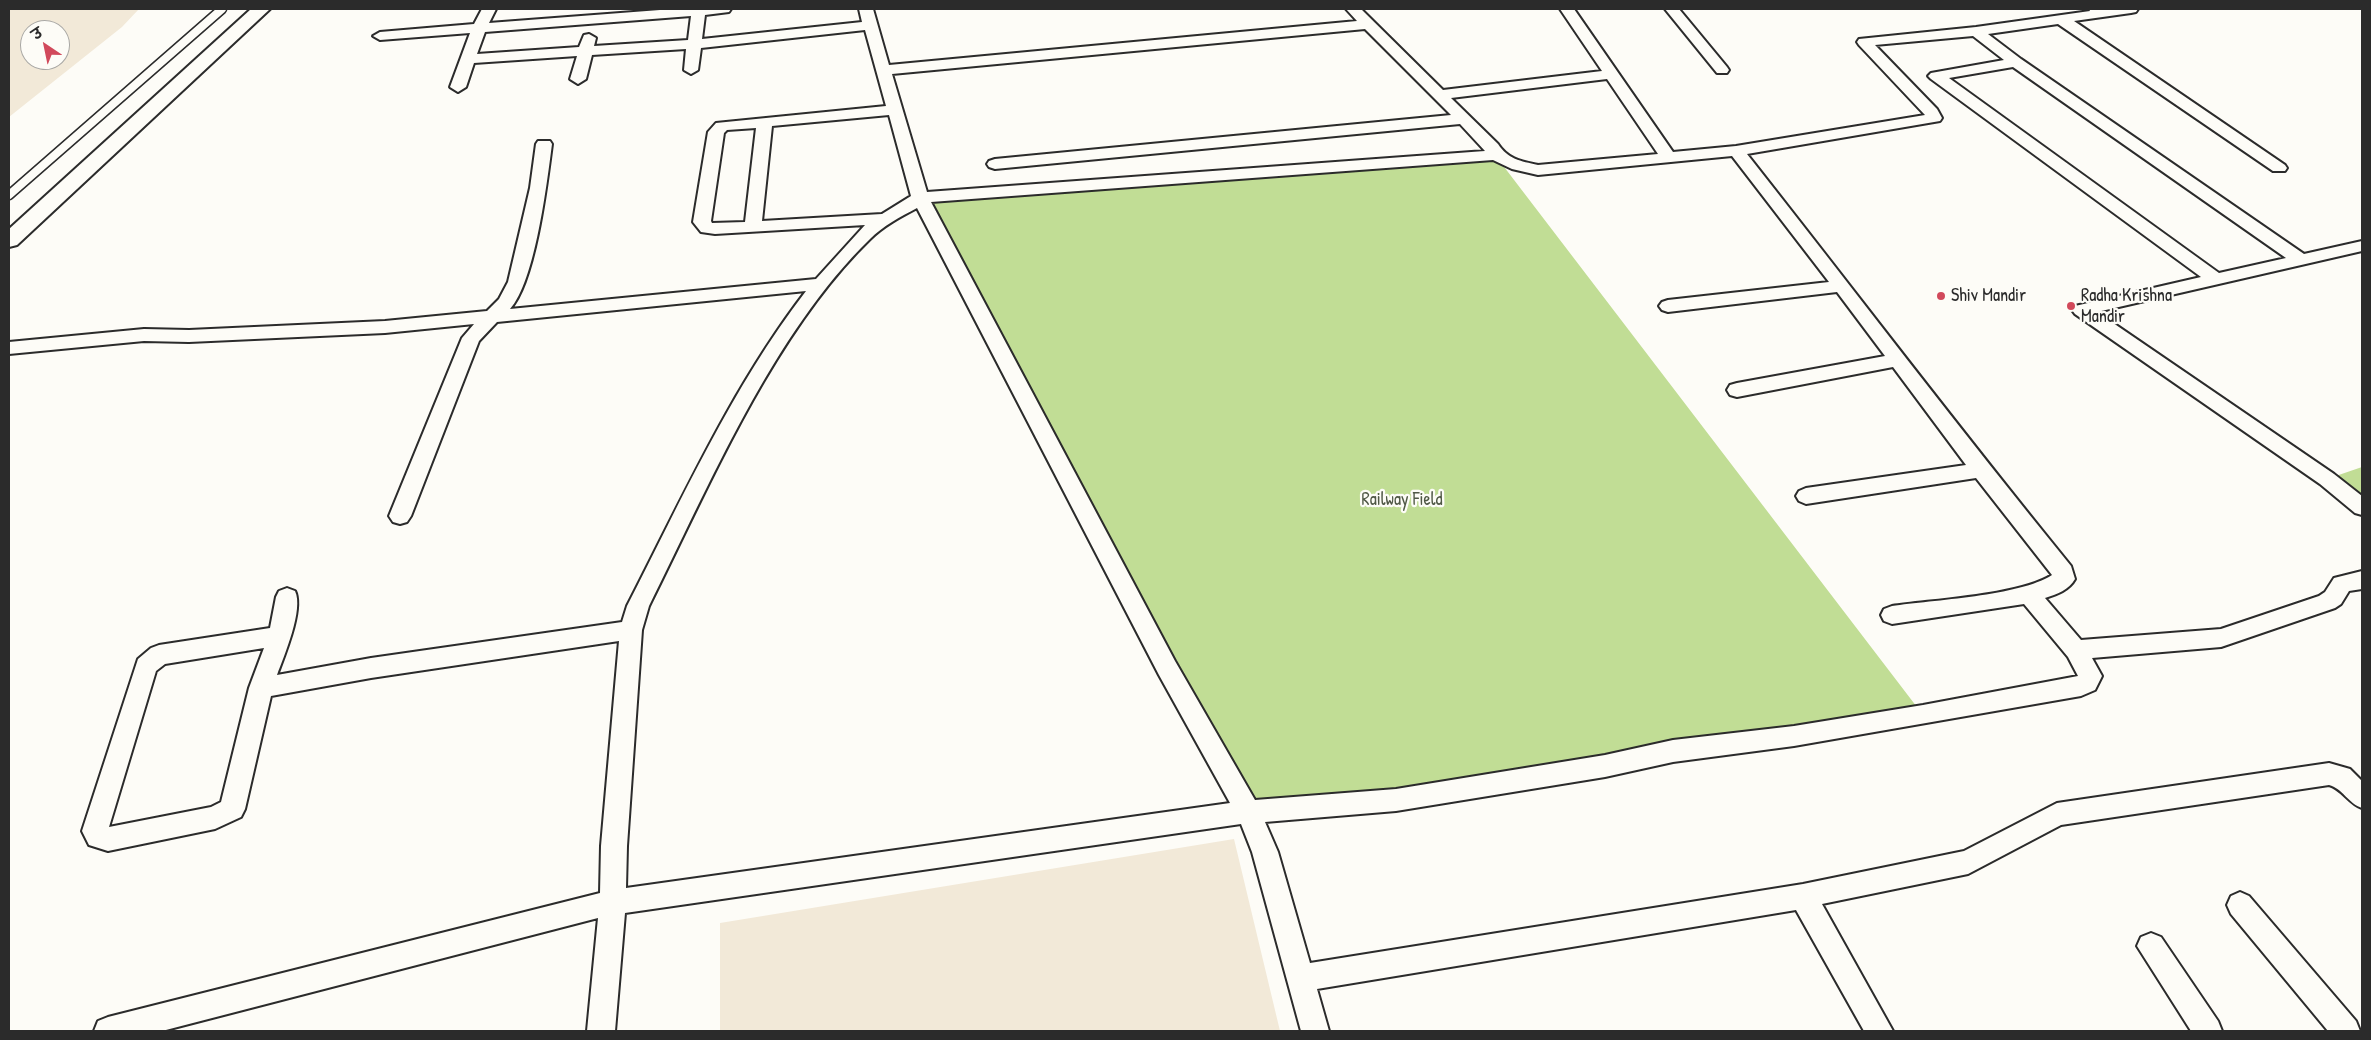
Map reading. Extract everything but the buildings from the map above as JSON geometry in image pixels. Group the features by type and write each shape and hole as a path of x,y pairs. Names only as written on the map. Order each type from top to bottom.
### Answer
{"street":[{"path":"9,240 261,9"},
{"path":"458,87 470,59 479,28 489,9"},
{"path":"380,36 479,28 594,14 724,9"},
{"path":"1353,9 1492,147 1495,155"},
{"path":"1567,9 1668,158"},
{"path":"1672,9 1722,70"},
{"path":"601,1031 613,902 614,846 631,630 638,606 742,404 790,324 820,284 865,235 920,198 1495,155 1518,166 1538,170 1736,151 1934,118 1932,112 1864,42 2061,19 2099,11 2131,9"},
{"path":"691,70 699,10"},
{"path":"578,79 594,14"},
{"path":"470,59 694,44 868,17 920,198 1167,668 1248,812 1265,852 1302,978 1315,1031"},
{"path":"2061,19 2280,168"},
{"path":"884,70 1367,24"},
{"path":"1976,30 2016,62 2300,259"},
{"path":"2016,62 1936,76 2215,279"},
{"path":"1439,95 1610,74"},
{"path":"889,219 715,229 707,228 702,222 719,128 726,124 895,110"},
{"path":"995,164 1463,119"},
{"path":"753,227 765,121"},
{"path":"400,516 471,338 506,302 517,282 538,188 544,144"},
{"path":"1736,151 1842,286 1980,470 2063,572 2064,580 2060,584 2030,595 1892,615"},
{"path":"2362,246 2081,310 2327,479 2362,507"},
{"path":"9,348 144,335 189,336 307,331 489,318 820,284"},
{"path":"1668,306 1842,286"},
{"path":"1737,390 1896,360"},
{"path":"1806,496 1980,470"},
{"path":"2076,650 2221,638 2327,602 2333,598 2342,584 2362,580"},
{"path":"108,1031 613,902 1248,812 1396,800 1605,766 1673,751 1831,730 2082,686 2087,683 2090,676 2076,650 2030,595"},
{"path":"280,636 159,655 150,661 146,666 96,830 98,837 108,839 215,818 232,809 261,688 280,636 287,597"},
{"path":"261,688 371,668 631,630"},
{"path":"1302,978 1803,896 1968,862 2057,814 2329,774 2341,777 2362,797"},
{"path":"1803,896 1879,1031"},
{"path":"2240,904 2346,1031"},
{"path":"2151,946 2208,1031"}],"lane":[{"path":"9,195 222,9"}],"shaded area":[{"path":"9,9 139,9 122,27 70,68 70,20 20,20 20,70 68,70 9,117"},
{"path":"1234,839 1280,1031 720,1031 720,923"}],"green space":[{"name":"Railway Field","path":"1495,155 1923,715 1248,812 920,198"},
{"path":"2362,467 2362,507 2327,479"}],"place":[{"name":"Shiv Mandir","path":"1941,296"},
{"name":"Radha Krishna Mandir","path":"2071,306"}]}
